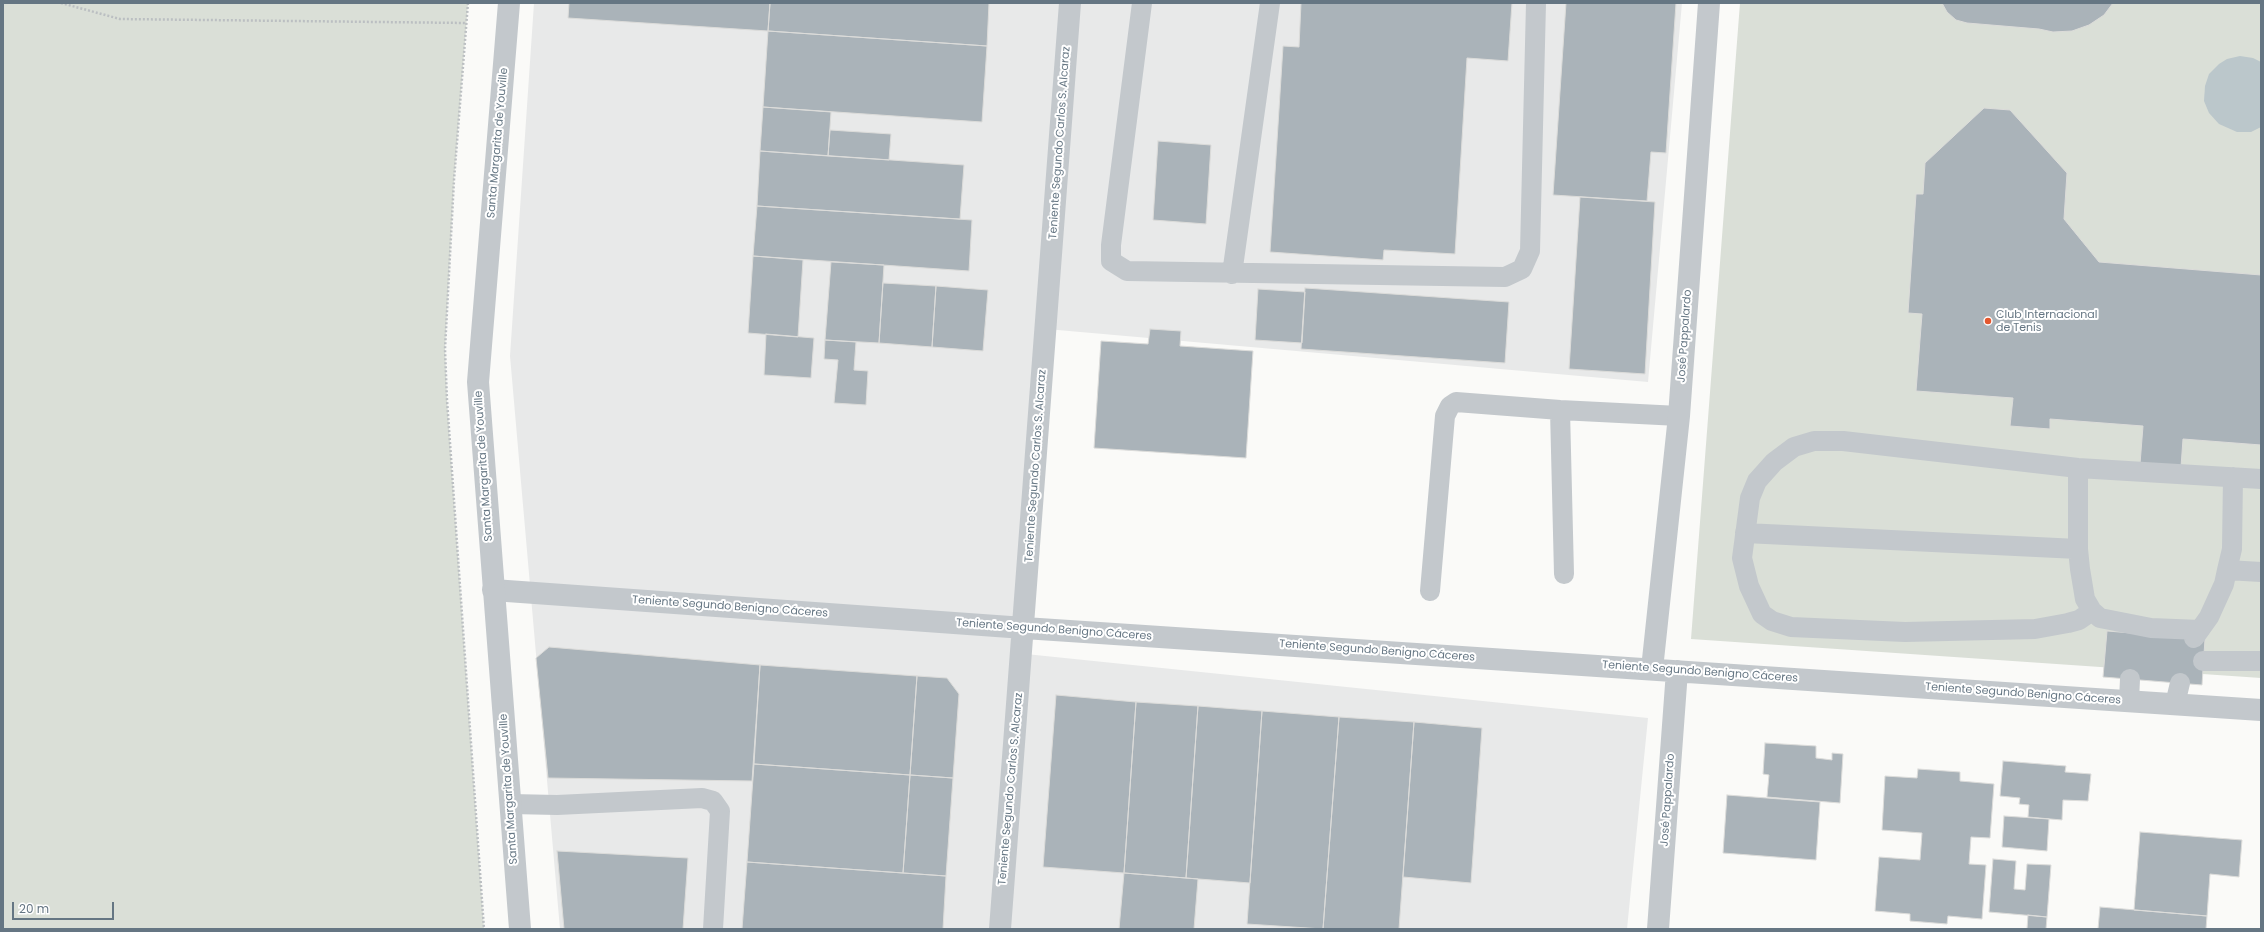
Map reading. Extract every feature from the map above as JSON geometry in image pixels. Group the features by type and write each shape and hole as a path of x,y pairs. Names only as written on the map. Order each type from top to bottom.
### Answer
{"street":[{"name":"Santa Margarita de Youville","path":"509,3 478,382 520,929"},
{"name":"Teniente Segundo Carlos S. Alcaraz","path":"1000,929 1024,628 1070,3"},
{"name":"José Pappalardo","path":"1652,669 1679,416 1709,3"},
{"name":"Teniente Segundo Benigno Cáceres","path":"493,590 1024,628 2261,710"},
{"name":"José Pappalardo","path":"1658,929 1677,671"}],"lane":[{"path":"1142,3 1111,245 1111,261 1127,271 1232,274 1505,277 1522,269 1530,250 1536,3"},
{"path":"1232,274 1270,3"},
{"path":"1430,591 1445,416 1450,406 1456,402 1469,402 1560,410 1679,416"},
{"path":"1560,410 1564,574"},
{"path":"2092,611 2079,620 2035,629 1905,632 1791,627 1772,621 1762,614 1749,586 1742,558 1750,498 1757,481 1774,462 1794,447 1814,440 1843,441 2078,468 2261,479"},
{"path":"2078,468 2078,548 2085,600 2092,611 2100,618 2133,629 2152,628 2197,634 2224,584 2232,550 2233,477"},
{"path":"1745,533 2078,548"},
{"path":"2227,570 2261,572"},
{"path":"2203,661 2261,661"},
{"path":"2129,701 2130,679"},
{"path":"2175,704 2180,683"},
{"path":"511,804 557,805 702,798 713,801 720,811 713,929"}],"path":[{"path":"61,3 120,19 466,23"}],"shaded area":[{"path":"3,3 468,3 454,180 445,349 447,400 484,929 3,929"},
{"path":"534,3 1682,3 1648,382 1035,328 1016,653 1648,718 1627,929 560,929 510,356"},
{"name":"Club Internacional de Tenis","path":"1740,3 2261,3 2261,678 1691,639"},
{"path":"2240,56 2253,58 2261,62 2261,127 2251,132 2237,132 2219,124 2209,113 2204,101 2205,86 2209,74 2219,64 2227,59"}],"building":[{"path":"569,3 770,3 768,31 568,18"},
{"path":"770,3 989,3 987,46 768,31"},
{"path":"1301,3 1512,3 1508,61 1467,58 1455,254 1384,250 1383,260 1270,252 1283,46 1299,47"},
{"path":"1566,3 1676,3 1666,153 1651,152 1647,201 1553,195"},
{"path":"1942,3 2113,3 2104,15 2089,25 2072,31 2053,32 2039,29 1967,23 1956,20 1947,12"},
{"path":"768,31 987,46 982,122 763,107"},
{"path":"763,107 831,112 828,156 760,151"},
{"path":"1984,108 2010,110 2067,173 2064,219 2099,262 2261,275 2261,445 2183,439 2181,467 2140,464 2143,426 2050,419 2050,429 2010,426 2013,398 1916,391 1922,314 1908,313 1916,194 1923,194 1925,163"},
{"path":"830,130 891,134 889,160 828,156"},
{"path":"1158,141 1211,145 1206,224 1153,220"},
{"path":"760,151 964,165 960,219 757,206"},
{"path":"1580,197 1655,202 1645,374 1569,369"},
{"path":"757,206 972,220 969,271 753,256"},
{"path":"753,256 803,260 798,337 748,333"},
{"path":"831,262 884,265 879,343 825,340"},
{"path":"883,283 936,286 932,347 879,343"},
{"path":"936,286 988,290 983,351 932,347"},
{"path":"1305,288 1509,302 1505,363 1301,349"},
{"path":"1258,289 1305,292 1302,343 1255,340"},
{"path":"1150,329 1181,331 1180,346 1253,351 1246,458 1094,448 1101,341 1148,344"},
{"path":"766,334 814,338 811,378 764,375"},
{"path":"825,340 856,342 854,370 868,371 866,405 834,403 838,360 824,359"},
{"path":"2107,631 2205,639 2202,685 2103,677"},
{"path":"549,647 760,665 752,781 548,778 536,658"},
{"path":"760,665 917,676 910,775 754,764"},
{"path":"917,676 947,678 959,694 953,778 910,775"},
{"path":"1056,695 1136,702 1124,873 1043,867"},
{"path":"1136,702 1198,706 1186,878 1124,873"},
{"path":"1198,706 1262,711 1250,883 1186,878"},
{"path":"1262,711 1339,717 1323,929 1247,924"},
{"path":"1339,717 1414,722 1399,929 1323,929"},
{"path":"1414,722 1482,728 1471,883 1403,877"},
{"path":"1765,743 1816,746 1816,758 1832,760 1832,753 1843,754 1840,803 1767,797 1769,775 1763,774"},
{"path":"2003,761 2066,766 2065,772 2091,774 2088,801 2063,800 2062,820 2028,817 2029,805 2019,804 2020,798 2000,796"},
{"path":"754,764 910,775 903,873 747,862"},
{"path":"1918,769 1960,772 1960,781 1994,784 1990,838 1971,837 1969,864 1986,865 1982,919 1948,916 1947,924 1910,921 1910,914 1875,911 1879,857 1920,860 1922,833 1882,830 1885,776 1917,778"},
{"path":"910,775 953,778 946,876 903,873"},
{"path":"1727,795 1820,802 1816,860 1723,853"},
{"path":"2004,816 2049,819 2047,851 2002,847"},
{"path":"2140,832 2242,840 2239,877 2210,874 2207,916 2134,910"},
{"path":"557,851 688,858 683,929 564,929"},
{"path":"1993,859 2016,861 2014,889 2025,890 2027,864 2051,865 2047,917 1989,912"},
{"path":"747,862 946,876 943,929 742,929"},
{"path":"1124,873 1198,879 1194,929 1119,929"},
{"path":"2100,907 2207,916 2206,929 2098,929"},
{"path":"2028,915 2047,917 2046,929 2027,929"}],"place":[{"name":"Club Internacional de Tenis","path":"1988,321"}]}
